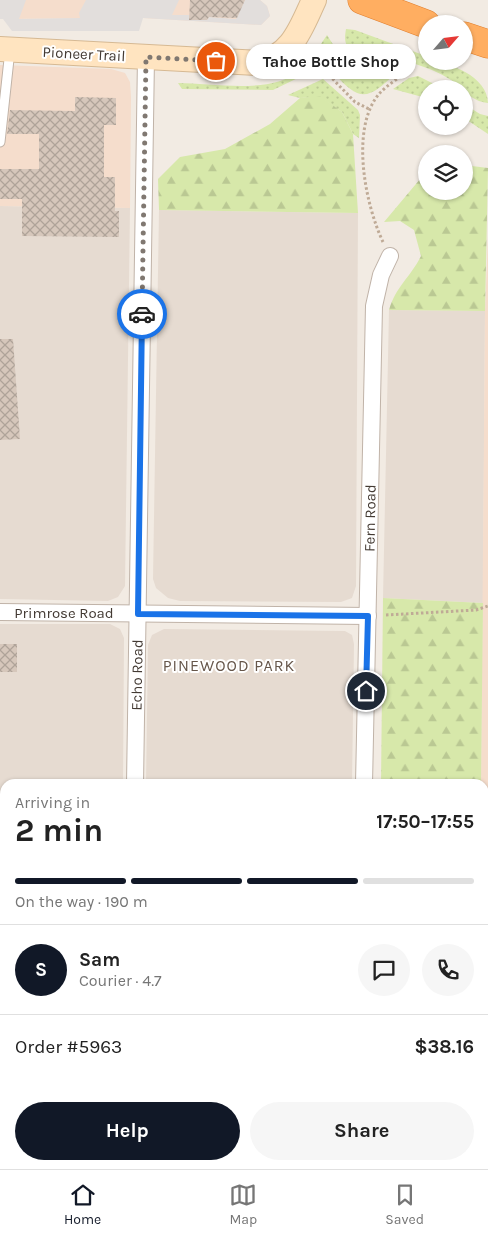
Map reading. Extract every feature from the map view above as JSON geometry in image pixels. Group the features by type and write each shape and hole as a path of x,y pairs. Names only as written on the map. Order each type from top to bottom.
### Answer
{"highway":[{"path":"362,0 418,21"},
{"path":"473,39 488,44"}],"main road":[{"name":"Pioneer Trail","path":"5,50 247,63 276,58 290,47 296,39 314,0"}],"street":[{"name":"Echo Road","path":"135,779 146,57"},
{"name":"Fern Road","path":"364,779 374,306 381,275 390,256"},
{"name":"Primrose Road","path":"0,612 368,616"}],"lane":[{"path":"0,142 5,50"}],"path":[{"path":"322,68 355,102 369,109"},
{"path":"390,256 375,222 363,177 365,130 369,109 380,93 413,68"},
{"path":"368,616 476,610 488,606"}],"shaded area":[{"path":"0,0 260,0 267,6 270,16 261,25 143,18 0,19"},
{"path":"0,0 26,0 19,19 80,18 79,13 86,0 179,0 172,15 189,15 189,20 207,20 209,17 236,19 245,0 260,0 267,6 270,16 261,25 143,18 139,31 12,31 3,19 0,19"},
{"path":"0,65 111,69 125,73 130,82 131,97 130,208 0,206"},
{"path":"0,206 130,208 125,586 118,597 108,601 0,599"},
{"path":"159,210 358,213 356,586 352,598 341,602 180,601 168,598 156,588 153,579"},
{"path":"488,236 488,779 481,779 485,311"},
{"path":"389,310 485,311 483,603 383,598"},
{"path":"0,624 110,624 120,629 124,638 123,779 0,779"},
{"path":"164,629 345,631 352,635 354,644 352,779 146,779 148,645 152,635"}],"green space":[{"path":"346,29 355,30 418,53 418,65 352,49 348,47 345,36"},
{"path":"327,35 334,46 324,60 304,75 273,90 182,89 178,83 241,86 273,83 299,71"},
{"path":"346,59 397,71 371,93 357,93 342,82 333,72 341,60"},
{"path":"431,70 462,70 466,72 482,85 488,103 473,98 473,80 451,80"},
{"path":"418,76 426,80 418,80 418,96 393,89 409,78"},
{"path":"323,79 358,110 360,115 359,138 353,134 342,112 320,97 300,98 288,95"},
{"path":"320,96 342,112 353,134 358,213 159,210 158,179 180,157 225,149 270,124 300,98"},
{"path":"473,110 488,116 488,134 473,124"},
{"path":"473,166 488,168 485,311 389,310 399,288 421,256 414,230 400,221 384,222 418,182 418,200 473,200"},
{"path":"383,598 483,603 481,779 381,779"}],"building":[{"path":"190,0 245,0 237,18 209,17 207,20 189,20"},
{"path":"75,97 116,98 116,125 104,125 104,177 115,177 115,211 119,211 119,237 22,236 22,199 0,199 0,169 39,169 39,134 7,134 10,110 75,111"},
{"path":"0,339 13,339 20,439 0,440"},
{"path":"0,644 17,644 17,672 0,672"}],"way so far":[{"path":"142,314 146,57 216,61"}],"place":[{"name":"Tahoe Bottle Shop","path":"216,61"}],"district":[{"name":"PINEWOOD PARK","path":"229,665"}],"route":[{"path":"142,314 138,614 368,616 366,691"}]}
